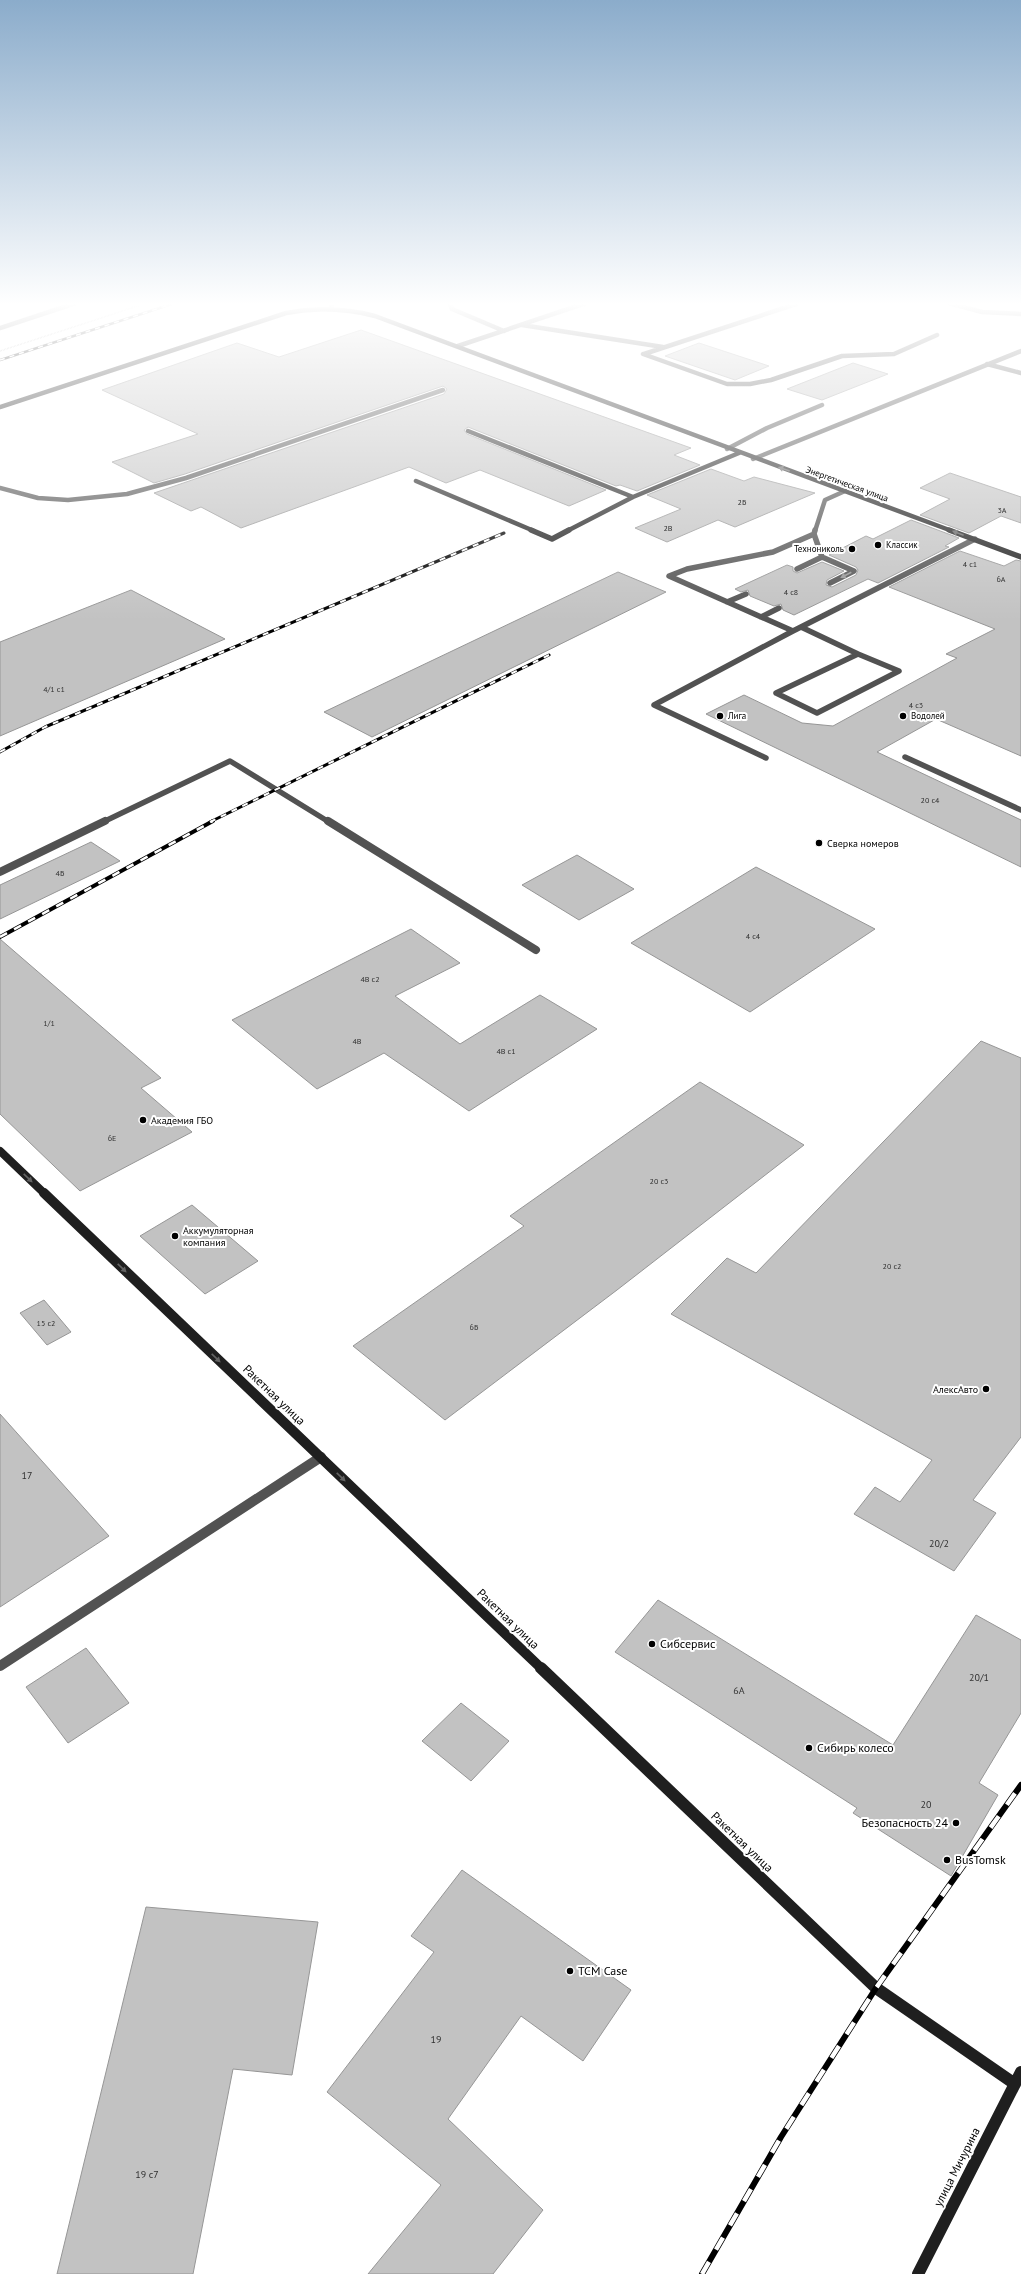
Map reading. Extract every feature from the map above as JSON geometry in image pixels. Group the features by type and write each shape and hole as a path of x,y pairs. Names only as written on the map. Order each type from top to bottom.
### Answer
{"street":[{"path":"0,488 38,498 62,499 109,497 130,493 183,479 390,408"},
{"name":"Энергетическая улица","path":"620,408 753,459 845,491 1021,557"},
{"path":"727,449 767,428 815,408"},
{"path":"753,459 878,408"},
{"path":"468,431 633,497"},
{"path":"416,481 552,539 633,497 739,453"},
{"path":"830,583 854,571 822,557 814,534 825,500 845,491"},
{"path":"793,631 669,576 687,569 773,552 814,534"},
{"path":"766,758 654,705 793,631 975,540"},
{"path":"797,569 822,557"},
{"path":"727,602 746,594"},
{"path":"761,617 779,608"},
{"path":"801,627 899,672 817,713 776,693 858,654"},
{"path":"905,757 1021,810"},
{"path":"0,872 230,761 536,950"},
{"name":"Ракетная улица","path":"0,1151 876,1988 1018,2078"},
{"path":"0,1666 321,1457"},
{"name":"улица Мичурина","path":"918,2274 1018,2078"}],"building":[{"path":"142,408 378,408 185,474 154,483 112,462 198,434"},
{"path":"403,408 579,408 691,448 674,455 700,465 637,491 620,485 616,486 468,427 464,430 467,434 606,490 569,506 480,470 446,483 409,467 241,528 201,507 191,511 154,493"},
{"path":"711,469 744,481 754,477 815,493 735,527 718,520 667,542 635,528 681,509 647,495"},
{"path":"950,473 1021,497 1021,523 1001,516 969,533 920,515 950,499 920,488"},
{"path":"911,520 959,538 945,546 949,547 878,583 868,579 794,615 783,610 781,604 774,606 750,596 748,590 741,592 735,589 787,565 793,567 793,571 797,573 822,562 844,571 827,580 826,585 832,587 856,575 858,570 856,567 829,555 866,536 873,539"},
{"path":"960,551 1004,566 1016,560 1021,561 1021,756 936,719 877,752 1021,820 1021,867 706,714 744,695 802,723 833,726 957,658 946,654 995,629 889,587"},
{"path":"618,572 666,592 372,737 324,712"},
{"path":"131,590 225,639 0,736 0,642"},
{"path":"91,842 120,861 0,919 0,885"},
{"path":"577,855 634,889 579,920 522,885"},
{"path":"756,867 875,929 750,1012 631,943"},
{"path":"411,929 460,963 395,996 460,1044 540,995 597,1029 469,1111 384,1053 317,1089 232,1020"},
{"path":"0,939 161,1078 141,1088 192,1132 80,1191 0,1114"},
{"path":"981,1041 1021,1058 1021,1437 973,1500 996,1513 954,1571 854,1514 875,1487 900,1502 932,1460 671,1314 727,1258 756,1273"},
{"path":"700,1082 804,1145 617,1290 445,1420 353,1346 524,1226 510,1216"},
{"path":"192,1205 258,1261 205,1294 140,1236"},
{"path":"44,1300 71,1332 47,1345 20,1313"},
{"path":"0,1414 109,1536 0,1607"},
{"path":"658,1600 893,1745 976,1615 1021,1640 1021,1713 979,1783 998,1795 951,1876 853,1813 857,1808 615,1652"},
{"path":"86,1648 129,1703 68,1743 26,1687"},
{"path":"461,1703 509,1741 471,1781 422,1741"},
{"path":"462,1870 631,1990 583,2061 521,2016 448,2119 543,2210 493,2274 368,2274 441,2185 327,2092 434,1952 411,1936"},
{"path":"146,1907 318,1922 292,2075 233,2069 193,2274 57,2274"}],"railway":[{"path":"0,752 45,727 504,533"},
{"path":"210,822 549,655"},
{"path":"0,937 213,821"},
{"path":"702,2274 781,2137 876,1988 1021,1785"}],"place":[{"name":"Классик","path":"878,545"},
{"name":"Технониколь","path":"852,549"},
{"name":"Лига","path":"720,716"},
{"name":"Водолей","path":"903,716"},
{"name":"Сверка номеров","path":"819,843"},
{"name":"Академия ГБО","path":"143,1120"},
{"name":"Аккумуляторная компания","path":"175,1236"},
{"name":"АлексАвто","path":"986,1389"},
{"name":"Сибсервис","path":"652,1644"},
{"name":"Сибирь колесо","path":"809,1748"},
{"name":"Безопасность 24","path":"956,1823"},
{"name":"BusTomsk","path":"947,1860"},
{"name":"ТСМ Case","path":"570,1971"}]}
